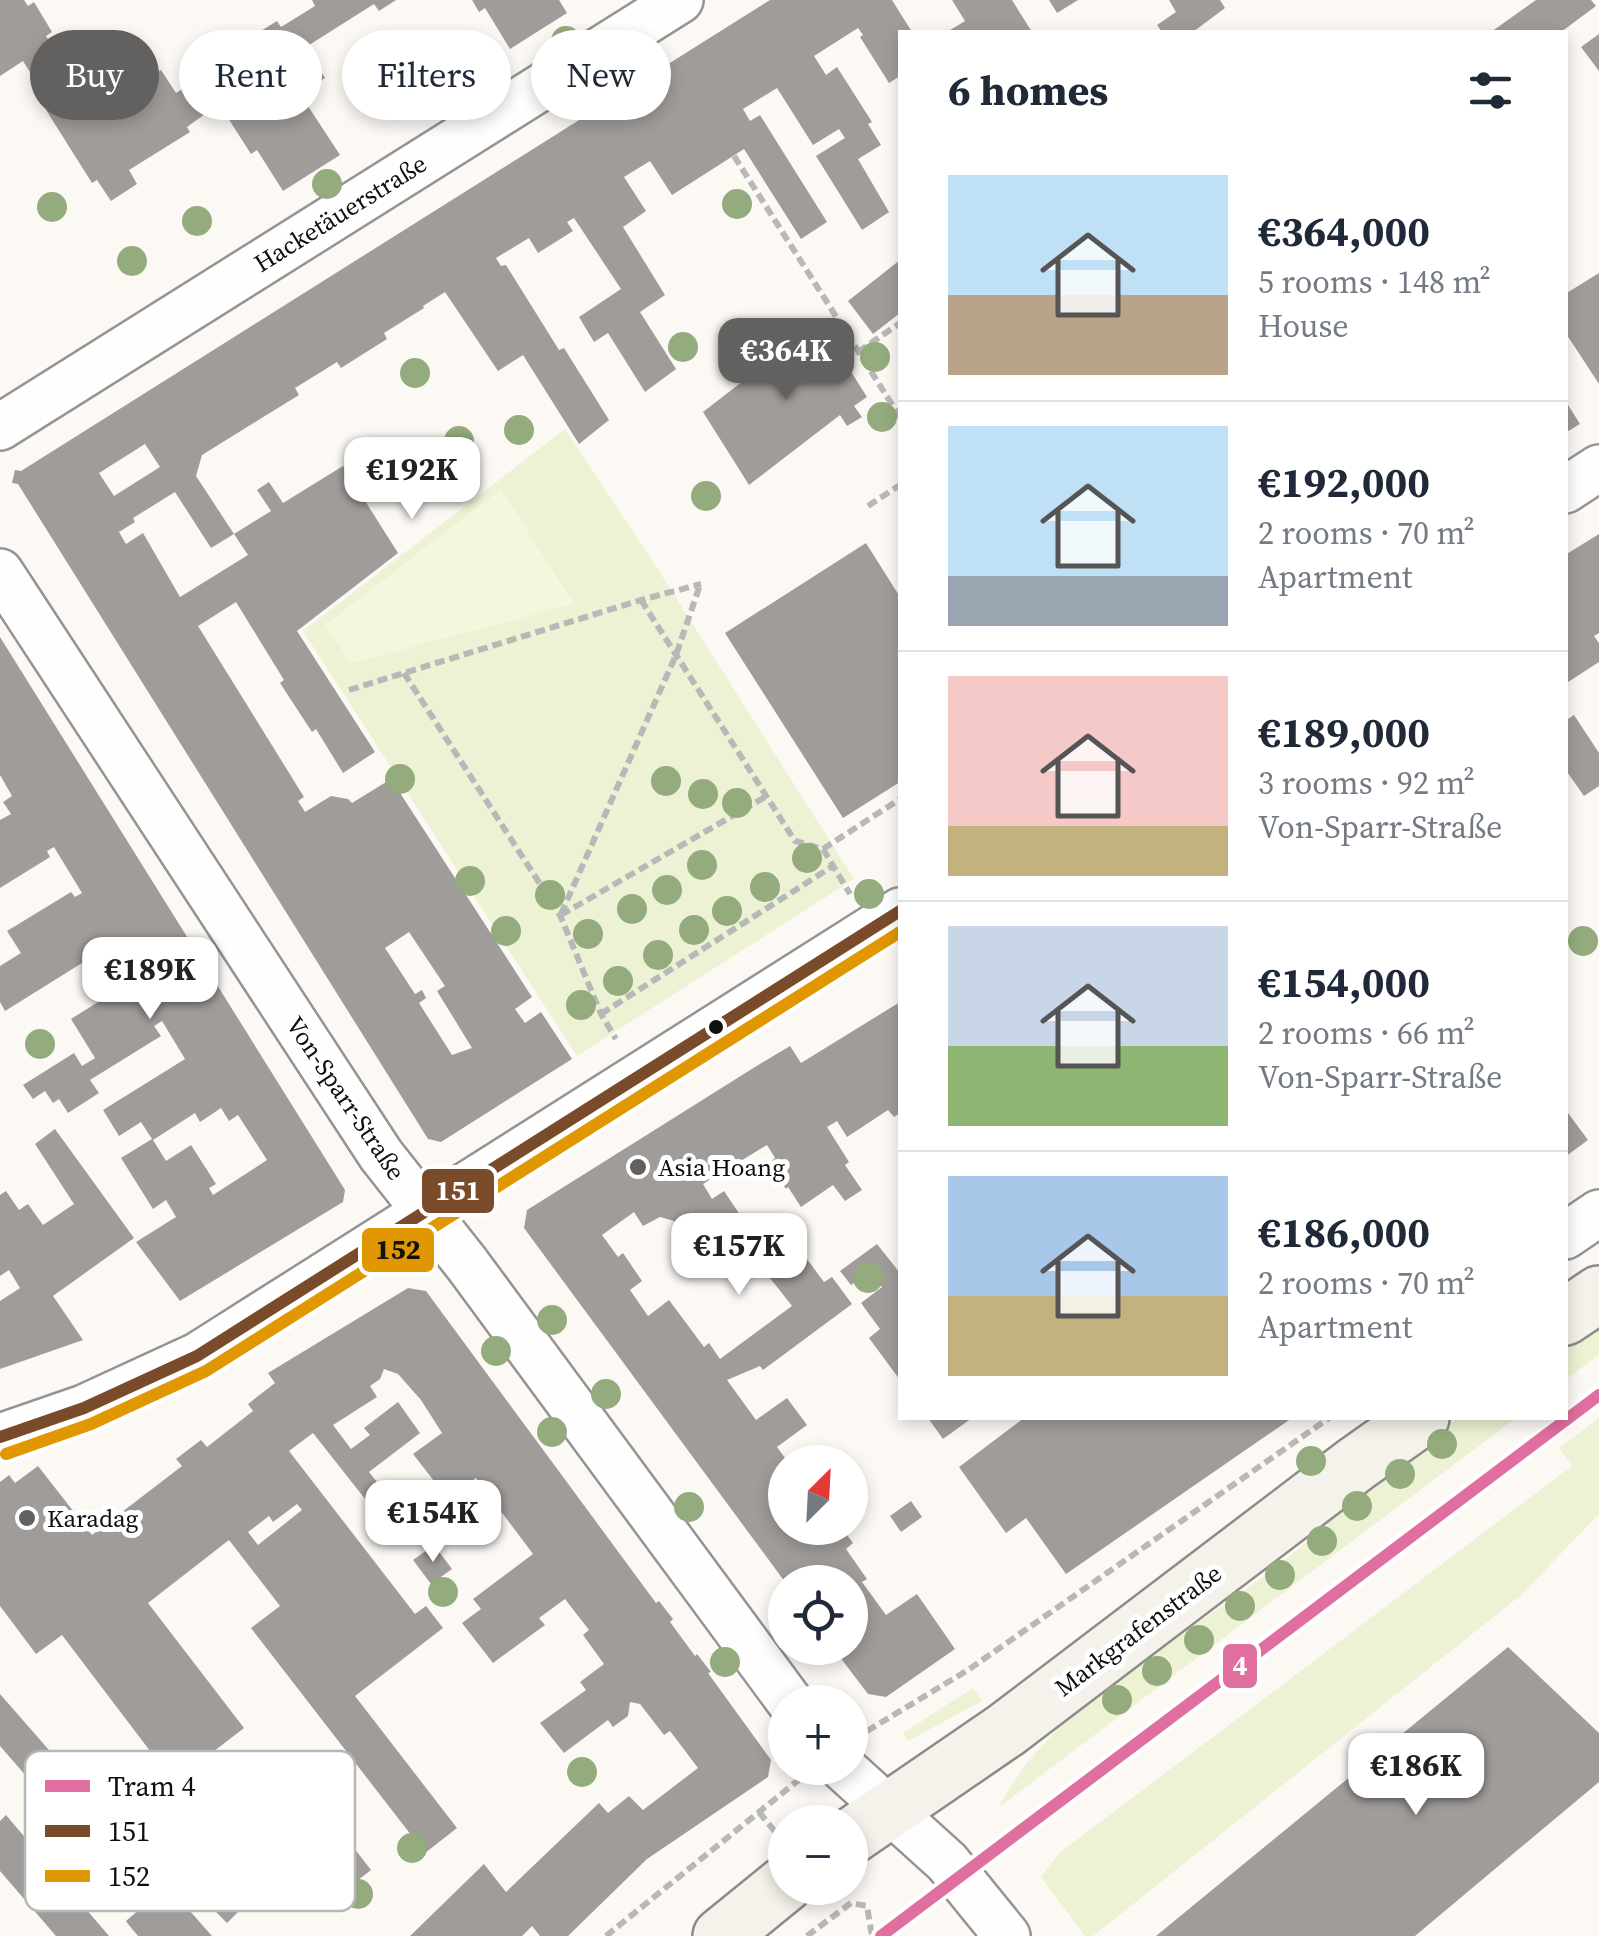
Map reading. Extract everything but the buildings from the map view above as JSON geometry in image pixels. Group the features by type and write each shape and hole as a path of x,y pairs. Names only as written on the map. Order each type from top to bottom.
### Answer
{"main road":[{"path":"1568,1315 1599,1294"},
{"name":"Markgrafenstraße","path":"870,1824 1006,1730 1418,1420"},
{"path":"721,1936 768,1898"}],"street":[{"name":"Hacketäuerstraße","path":"0,428 680,0"},
{"path":"1568,488 1599,468"},
{"name":"Von-Sparr-Straße","path":"0,572 381,1155 777,1685"},
{"path":"0,1437 84,1408 197,1356 886,920"},
{"path":"1568,1234 1599,1212"},
{"path":"862,1785 870,1824 947,1862 1007,1936"}],"path":[{"path":"734,156 898,414"},
{"path":"858,352 898,324"},
{"path":"868,506 898,486"},
{"path":"349,690 701,584 676,655 560,915"},
{"path":"640,600 795,841 823,849 833,866 886,920"},
{"path":"404,673 560,915 601,1014 640,1075"},
{"path":"560,915 767,796"},
{"path":"823,849 898,800"},
{"path":"601,1014 833,866"},
{"path":"868,1741 1326,1420"},
{"path":"606,1936 792,1785"},
{"path":"759,1812 768,1823"},
{"path":"807,1936 851,1903 867,1906 872,1936"}],"green space":[{"path":"565,429 854,879 577,1056 303,631"},
{"path":"501,489 574,604 351,663 325,625"},
{"path":"1599,1319 1599,1355 1568,1378 1568,1341"},
{"path":"1599,1418 1599,1514 1521,1595 1093,1936 1085,1936 1041,1877 1058,1854 1572,1466 1559,1448"},
{"path":"1456,1420 1513,1420 999,1807 1024,1768 1087,1702 1275,1568 1414,1448"},
{"path":"973,1688 982,1701 908,1741 903,1733"}],"tram line":[{"name":"4","path":"1568,1418 1599,1395"},
{"name":"4","path":"881,1936 1566,1420"}],"transit line":[{"name":"151","path":"0,1437 84,1408 197,1356 898,912"},
{"name":"152","path":"6,1454 91,1424 206,1371 898,933"}],"place":[{"name":"Asia Hoang","path":"638,1167"},
{"name":"Karadag","path":"27,1518"}]}
